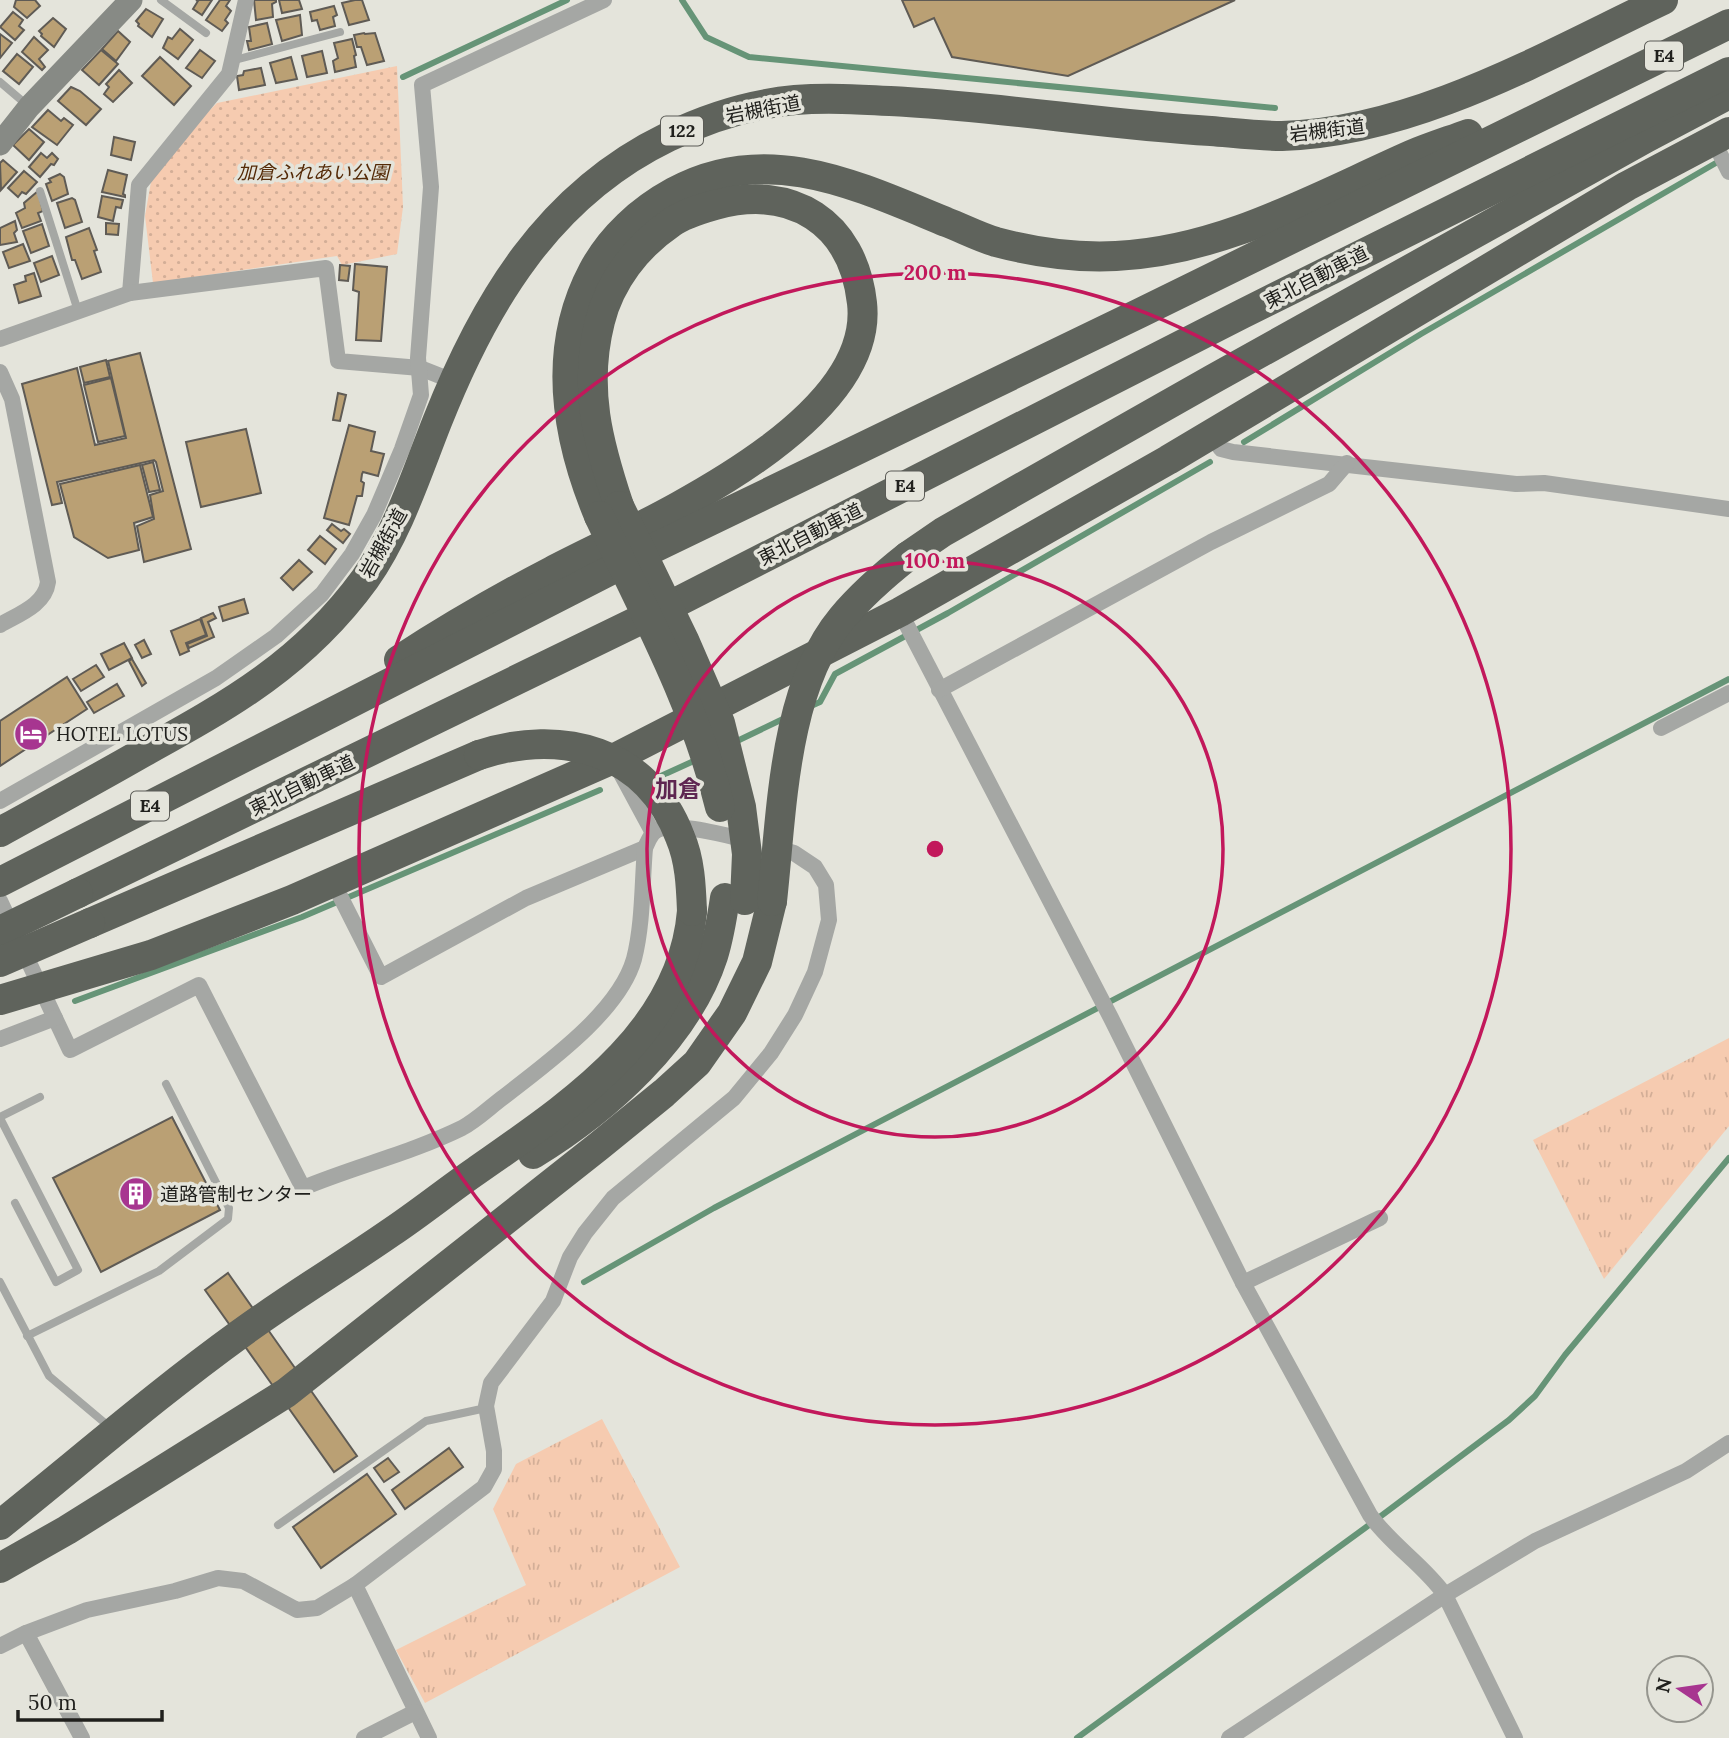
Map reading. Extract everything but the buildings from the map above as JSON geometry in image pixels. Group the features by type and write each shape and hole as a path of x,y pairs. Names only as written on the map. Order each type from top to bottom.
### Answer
{"highway":[{"name":"岩槻街道","path":"0,832 224,708 276,671 317,636 368,575 384,548 402,513 453,381 503,285 558,215 592,185 665,138 744,109 790,100 834,98 944,104 1169,129 1281,136 1355,128 1416,113 1663,0"},
{"name":"E4","path":"0,882 654,548 1729,24"},
{"name":"東北自動車道","path":"0,931 683,599 1242,314 1729,72"},
{"path":"609,511 582,476 570,422 567,370 570,338 577,310 595,268 611,242 659,200 689,183 760,169 812,173 856,185 994,241 1072,255 1115,256 1160,251 1233,233 1301,206 1415,153 1598,89"},
{"path":"392,1232 494,1178 556,1140 615,1096 668,1038 694,997 712,958 747,900 788,758 804,689 816,661 840,620 871,585 943,532 1213,379 1729,94"},
{"path":"0,1000 151,955 333,882 907,627 1210,433 1627,187 1724,153"},
{"path":"0,1567 67,1530 286,1392 625,1124 697,1063 732,1013 757,962 747,900 726,853 711,770 682,691 609,511 603,459 593,416 592,370 600,320 617,278 643,245 674,221 708,207 735,200 769,199 791,205 813,216 840,240 859,279 863,315 859,342 842,378 792,432 724,481 467,616 248,756"},
{"path":"0,962 479,755 540,742 602,753 638,776 664,805 681,838 691,883 692,911 682,960 650,1023 600,1079 541,1126 392,1232 242,1333 114,1431 0,1525"},
{"path":"0,1518 35,1497"},
{"path":"0,1583 67,1530"}],"street":[{"path":"0,144 29,107 131,0"},
{"path":"130,293 139,185 229,74 246,0"},
{"path":"0,801 216,678 276,636 322,594 352,554 374,514 421,395 418,358 431,187 422,85 604,0"},
{"path":"0,339 130,293 326,268 338,361 420,368 453,381"},
{"path":"0,372 12,399 48,582 47,592 40,601 0,625"},
{"path":"1210,433 1221,449 1233,452 1516,484 1544,483 1729,509"},
{"path":"939,690 1211,542 1329,484 1347,463"},
{"path":"907,627 1103,1004 1243,1283 1374,1520 1431,1576 1445,1595 1515,1738"},
{"path":"1661,728 1729,694"},
{"path":"0,901 70,1050 199,985 303,1188 348,1169 412,1150 465,1126 596,1021 624,982 634,960 649,841 613,759"},
{"path":"0,1646 26,1633 88,1610 175,1591 218,1578 243,1581 297,1610 317,1608 355,1585 484,1487 494,1469 494,1451 486,1408 491,1383 553,1301 570,1257 584,1233 613,1198 734,1098 771,1053 795,1015 815,972 829,920 827,885 815,867 794,853 691,829 662,828 649,841 526,898 381,978 333,882"},
{"path":"0,1039 55,1018"},
{"path":"1243,1283 1380,1218"},
{"path":"1229,1738 1445,1595 1535,1541 1686,1471 1729,1443"},
{"path":"355,1585 429,1738"},
{"path":"26,1633 82,1738"},
{"path":"364,1738 415,1712"}],"lane":[{"path":"161,0 206,33"},
{"path":"231,61 340,32"},
{"path":"0,82 29,107"},
{"path":"40,191 78,311"},
{"path":"27,1336 159,1271 228,1219 229,1208 166,1084"},
{"path":"15,1203 56,1282 78,1270 0,1118 40,1097"},
{"path":"0,1282 49,1376 114,1431"},
{"path":"278,1525 426,1420 486,1408"}],"green space":[{"name":"加倉ふれあい公園","path":"397,66 403,207 397,254 342,265 337,256 153,283 145,216 152,176 183,137 217,103"},
{"path":"1729,1038 1729,1126 1604,1279 1533,1140"},
{"path":"602,1419 680,1567 425,1703 396,1650 526,1585 493,1509 516,1464"}],"waterway":[{"path":"403,77 567,0"},
{"path":"682,0 706,37 749,57 1275,108"},
{"path":"1244,442 1421,334 1721,160"},
{"path":"811,706 820,702 835,674 948,613 1210,462"},
{"path":"584,1282 714,1208 1729,679"},
{"path":"735,742 785,718"},
{"path":"652,780 696,760"},
{"path":"75,1001 302,917 600,790"},
{"path":"1077,1738 1509,1420 1535,1396 1565,1355 1729,1158"}],"place":[{"name":"HOTEL LOTUS","path":"31,734"},
{"name":"道路管制センター","path":"136,1194"}],"district":[{"name":"加倉","path":"678,789"}]}
